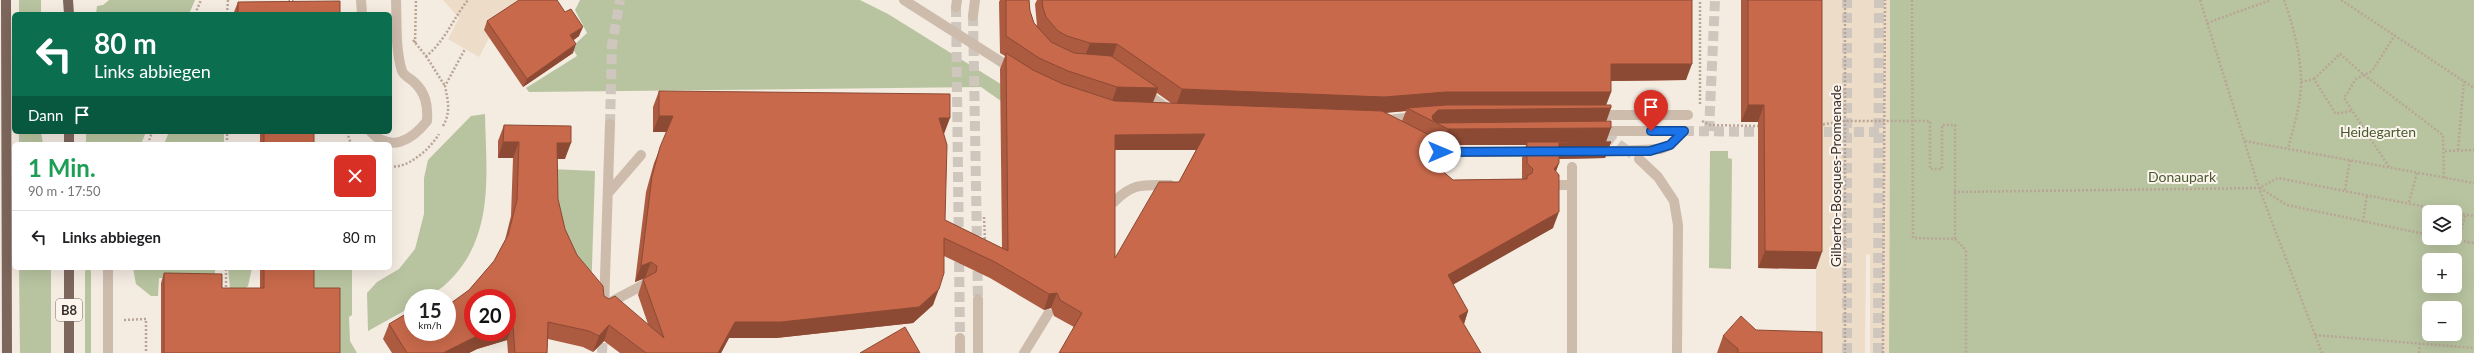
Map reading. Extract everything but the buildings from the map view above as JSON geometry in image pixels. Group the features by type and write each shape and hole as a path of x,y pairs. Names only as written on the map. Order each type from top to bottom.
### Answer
{"main road":[{"path":"6,0 7,353"},
{"path":"68,0 68,12"},
{"name":"B8","path":"69,270 69,353"}],"street":[{"path":"362,0 362,12"},
{"path":"392,143 408,140 427,121 428,105 424,95 415,82 404,74 398,60 396,0"},
{"path":"904,0 1023,76"},
{"path":"973,16 975,0"},
{"path":"1137,87 1177,113 1158,112"},
{"path":"1586,115 1688,115"},
{"path":"1399,131 1374,120 1428,116"},
{"path":"610,124 610,191 605,307 645,284"},
{"path":"1580,152 1650,151 1666,147 1681,135 1588,131"},
{"path":"373,134 380,140 387,142"},
{"path":"1426,145 1440,152 1549,152"},
{"path":"610,191 641,155"},
{"path":"1639,159 1658,177 1674,201 1678,225 1677,353"},
{"path":"1572,167 1572,353"},
{"path":"1114,202 1124,191 1140,185 1172,185"},
{"path":"1555,185 1572,186"},
{"path":"108,270 108,353"},
{"path":"978,299 978,353"},
{"path":"1024,353 1048,314"},
{"path":"960,338 960,353"}],"path":[{"path":"196,12 201,0"},
{"path":"227,12 228,0"},
{"path":"415,43 416,0"},
{"path":"426,56 435,50 456,15 468,0"},
{"path":"1700,0 1700,105"},
{"name":"Gilberto-Bosques-Promenade","path":"1845,0 1845,353"},
{"path":"1883,353 1885,0"},
{"path":"1912,0 1913,238 1955,239 1966,250 1966,353"},
{"path":"2200,0 2259,188 2322,353"},
{"path":"2207,23 2271,0"},
{"path":"2284,0 2292,24 2301,82 2297,114 2288,149"},
{"path":"2341,0 2474,88"},
{"path":"2390,168 2351,111 2344,98 2356,79 2372,71 2395,36"},
{"path":"410,37 426,56 445,86"},
{"path":"2301,82 2314,79 2340,54 2364,75 2443,135 2445,151 2444,178"},
{"path":"2314,79 2336,114 2351,111"},
{"path":"2458,150 2464,81"},
{"path":"1700,120 1710,125 1758,126"},
{"path":"1816,125 1845,121 1930,121 1930,169 1942,169 1942,125 1955,125 1955,239"},
{"path":"2245,141 2474,183"},
{"path":"2445,151 2474,150"},
{"path":"2345,190 2350,160"},
{"path":"2409,202 2417,172"},
{"path":"1954,192 2259,188 2278,178 2422,205"},
{"path":"2259,188 2287,206 2422,234"},
{"path":"2363,222 2366,194"},
{"path":"2462,214 2474,216"},
{"path":"2462,228 2465,215"},
{"path":"984,217 985,247"},
{"path":"2462,241 2474,243"},
{"path":"226,270 226,299"},
{"path":"122,322 126,318 146,319 146,353"},
{"path":"2315,335 2474,348"},
{"path":"2419,353 2420,344"}],"green space":[{"path":"19,0 41,0 41,12 19,12"},
{"path":"109,0 195,0 190,12 96,12 97,6 103,5"},
{"path":"580,0 860,0 888,14 1020,96 1001,101 981,87 529,92 526,88 577,56 572,47 587,33 575,10"},
{"name":"Donaupark","path":"1890,0 2474,0 2474,353 1889,353"},
{"path":"485,114 486,179 482,221 466,260 452,278 440,289 404,289 404,311 368,331 367,293 377,282 399,269 415,249 424,214 424,178 428,160 471,116"},
{"path":"19,134 41,134 43,142 19,142"},
{"path":"86,134 145,134 142,142 86,142"},
{"path":"168,134 224,134 224,142 165,142"},
{"path":"1710,151 1728,151 1728,158 1732,159 1731,269 1709,268"},
{"path":"551,169 595,171 591,297 571,271"},
{"path":"19,270 51,270 51,353 20,353"},
{"path":"133,270 215,270 215,279 159,278 158,296 151,296 136,284"},
{"path":"228,270 252,270 248,286 243,290 230,289"},
{"path":"296,270 352,270 352,315 349,317 350,341 357,353 337,353 296,298"},
{"path":"85,271 91,271 91,353 85,353"}],"shaded area":[{"path":"443,0 528,0 484,30 489,38 479,57 448,39 459,18"},
{"path":"1816,0 1890,0 1889,353 1870,353 1870,254 1866,255 1865,353 1816,353"}],"tunnel":[{"path":"610,124 612,45 620,0"},
{"path":"1709,131 1715,0"},
{"path":"1847,0 1847,353"},
{"path":"1878,353 1879,0"},
{"path":"956,7 960,338"},
{"path":"973,16 978,299"},
{"path":"1684,131 1771,132"},
{"path":"1809,132 1879,132"},
{"path":"1605,138 1613,140 1632,154"},
{"path":"602,353 603,330"}],"railway":[{"path":"291,0 292,12"}],"route":[{"path":"1440,152 1650,151 1661,149 1670,145 1684,131 1651,131"}],"park label":[{"name":"Heidegarten","path":"2378,131"}]}
